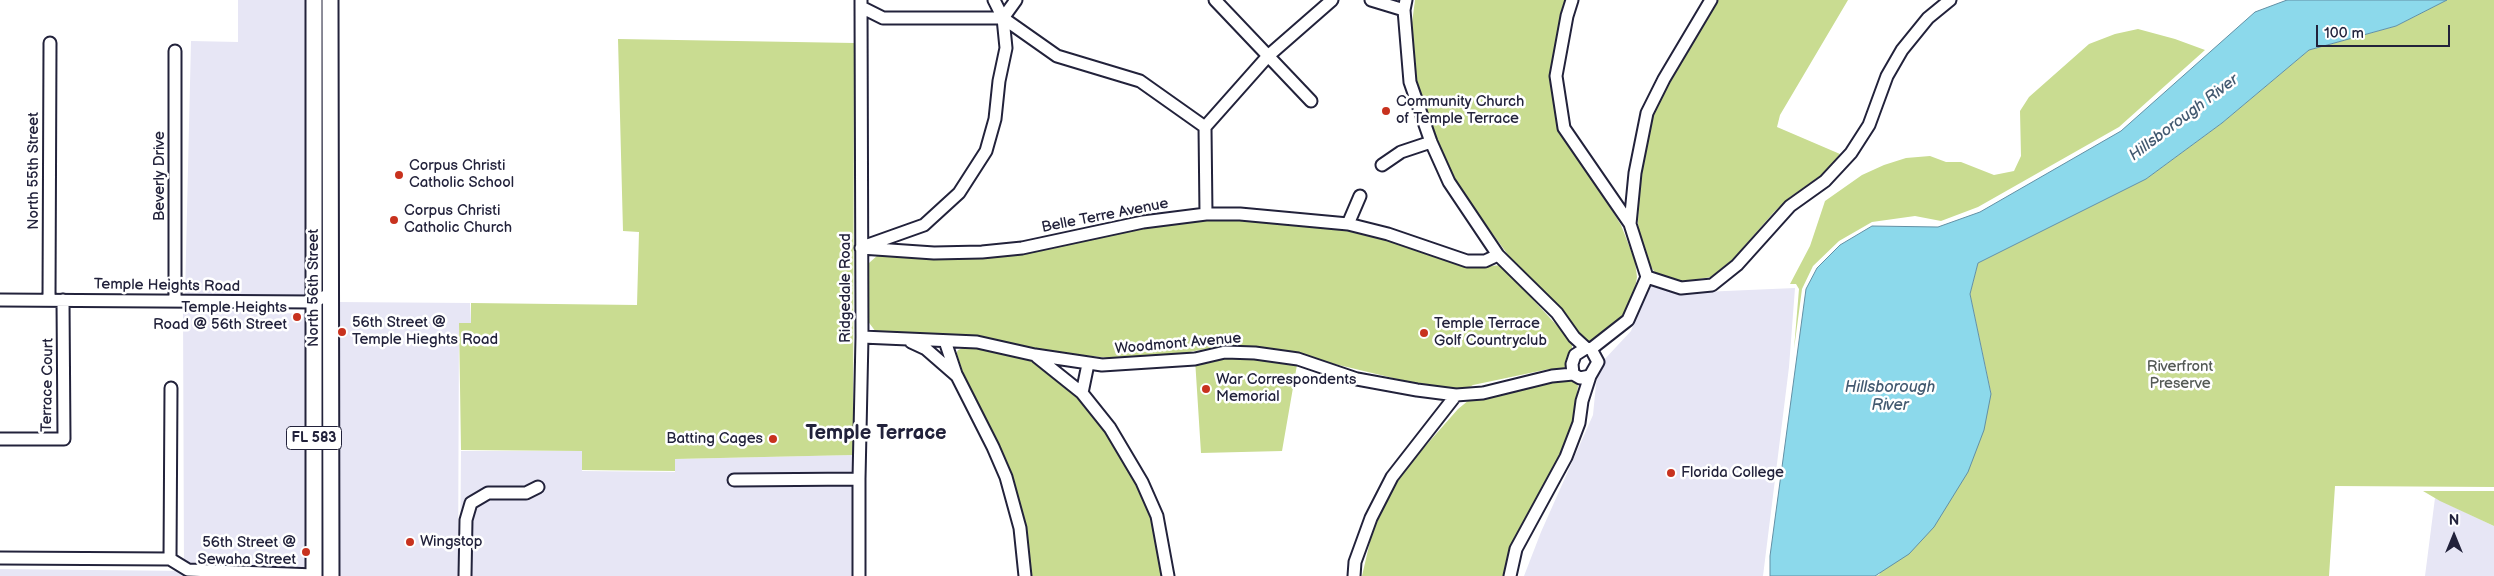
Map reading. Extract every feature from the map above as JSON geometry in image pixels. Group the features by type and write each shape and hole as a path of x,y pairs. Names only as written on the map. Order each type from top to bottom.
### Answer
{"main road":[{"name":"North 56th Street","path":"314,0 315,576"},
{"name":"North 56th Street","path":"330,0 331,569"},
{"path":"314,76 330,76"},
{"path":"314,161 323,170 322,207 325,217 331,225"},
{"path":"314,376 320,391 321,442 331,450"},
{"path":"314,504 323,556 331,569"}],"street":[{"path":"861,248 924,225 959,193 986,151 995,119 999,81 1006,48 1003,18 994,0"},
{"path":"1003,18 1016,0"},
{"path":"1214,0 1311,101"},
{"path":"1206,214 1205,127 1268,56 1332,0"},
{"path":"1371,0 1405,5 1410,82 1431,142 1449,182 1498,255 1557,313 1574,337 1588,349 1598,362"},
{"path":"1572,0 1566,16 1556,76 1564,128 1630,224 1647,277 1628,320 1616,332 1598,362 1578,369"},
{"path":"1630,224 1635,173 1647,113 1664,79 1711,0"},
{"path":"1647,277 1681,288 1712,285 1737,265 1790,206 1825,180 1851,153 1869,125 1886,76 1902,50 1928,18 1950,0"},
{"path":"861,4 883,18 1003,18 1057,56 1140,81 1205,127"},
{"name":"Ridgedale Road","path":"860,576 858,479 862,337 861,4"},
{"name":"North 55th Street","path":"49,300 50,43"},
{"name":"Beverly Drive","path":"175,51 175,301"},
{"path":"1382,165 1401,152 1431,142"},
{"path":"1348,224 1360,196"},
{"name":"Belle Terre Avenue","path":"861,248 934,253 982,252 1022,248 1143,222 1206,214 1258,215 1348,224 1388,234 1468,261 1486,261 1498,255"},
{"name":"Temple Heights Road","path":"0,300 314,302 331,293"},
{"name":"Terrace Court","path":"0,439 64,439 63,300"},
{"name":"Woodmont Avenue","path":"862,337 977,342 1088,364 1149,363 1195,359 1225,352 1255,353 1298,359 1358,378 1417,390 1456,395 1483,393 1578,369 1588,349 1616,332"},
{"path":"1510,576 1516,548 1566,457 1579,423 1582,401 1574,337"},
{"path":"904,339 926,349 956,376"},
{"path":"945,341 956,376 1006,477 1020,528 1024,576"},
{"path":"1035,355 1082,393 1110,428 1142,482 1157,516 1168,576"},
{"path":"1082,393 1082,382 1088,364"},
{"path":"170,559 171,388"},
{"path":"1354,576 1355,562 1371,518 1392,477 1456,395"},
{"path":"734,480 858,479"},
{"path":"465,576 466,520 471,503 488,494 526,494 538,486"},
{"path":"0,558 170,559 188,570 315,576"}],"shaded area":[{"path":"238,0 309,0 308,296 185,296 191,41 238,42"},
{"name":"Florida College","path":"1650,284 1679,293 1795,288 1789,367 1763,576 1524,576 1541,532 1593,415 1596,384 1602,362 1631,331"},
{"path":"337,302 470,303 471,323 459,323 458,576 339,576"},
{"path":"183,309 305,314 307,576 0,576 0,569 184,571"},
{"path":"461,451 582,451 582,471 675,472 675,459 853,455 854,576 460,576"},
{"path":"2435,498 2494,526 2494,576 2425,576"}],"green space":[{"path":"1415,0 1566,0 1553,61 1554,94 1561,129 1621,225 1635,261 1637,277 1634,294 1624,313 1607,335 1597,344 1586,344 1519,270 1460,189 1431,129 1417,84 1412,23"},
{"path":"1717,0 1848,0 1780,115 1777,127 1840,154 1830,169 1790,197 1774,212 1733,259 1711,277 1681,282 1669,280 1656,274 1641,252 1638,223 1639,187 1651,115 1660,95"},
{"name":"Riverfront Preserve","path":"2447,0 2494,0 2494,487 2335,486 2329,576 1875,576 1879,575 1991,393 1970,294 1978,263 2146,179 2222,123 2309,50 2396,26"},
{"path":"2138,29 2175,39 2205,50 2119,127 1978,207 1941,221 1915,216 1872,222 1839,241 1813,266 1802,289 1794,349 1799,289 1796,284 1790,284 1810,246 1825,201 1862,175 1906,158 1930,156 1946,162 1961,162 1994,175 2014,171 2021,156 2020,111 2029,97 2089,44 2115,34"},
{"path":"618,39 854,43 853,455 675,459 675,471 582,470 582,451 461,450 459,323 471,323 471,303 637,305 639,232 623,231"},
{"path":"1204,219 1243,219 1348,229 1393,241 1460,266 1471,268 1501,265 1562,331 1572,344 1572,350 1565,367 1558,370 1549,369 1473,385 1464,390 1443,390 1272,349 1217,347 1161,357 1120,359 1033,350 989,340 876,332 867,320 869,263 878,255 967,258 998,256 1135,228"},
{"path":"968,346 1023,356 1052,371 1078,395 1103,425 1144,493 1157,542 1162,576 1030,576 1028,541 1011,475 990,426 959,370 955,356 958,350"},
{"path":"1225,352 1298,359 1282,451 1201,453 1195,359"},
{"path":"1569,378 1575,381 1578,386 1572,431 1564,452 1516,538 1504,576 1362,576 1371,537 1388,494 1414,459 1458,409 1469,400"},
{"path":"2423,491 2494,491 2494,526 2440,501"}],"water":[{"name":"Hillsborough River","path":"2287,0 2447,0 2396,26 2309,50 2222,123 2146,179 1978,263 1970,294 1991,394 1984,430 1968,472 1934,527 1909,554 1875,576 1770,576 1770,556 1806,289 1817,268 1840,245 1872,226 1938,227 1980,212 2121,131 2255,12"}],"place":[{"name":"Community Church of Temple Terrace","path":"1386,111"},
{"name":"Corpus Christi Catholic School","path":"399,175"},
{"name":"Corpus Christi Catholic Church","path":"394,220"},
{"name":"Temple Heights Road @ 56th Street","path":"297,317"},
{"name":"56th Street @ Temple Hieghts Road","path":"342,332"},
{"name":"Temple Terrace Golf Countryclub","path":"1424,333"},
{"name":"War Correspondents Memorial","path":"1206,389"},
{"name":"Batting Cages","path":"773,439"},
{"name":"Florida College","path":"1671,473"},
{"name":"Wingstop","path":"410,542"},
{"name":"56th Street @ Sewaha Street","path":"306,552"}],"district":[{"name":"Temple Terrace","path":"876,434"}]}
